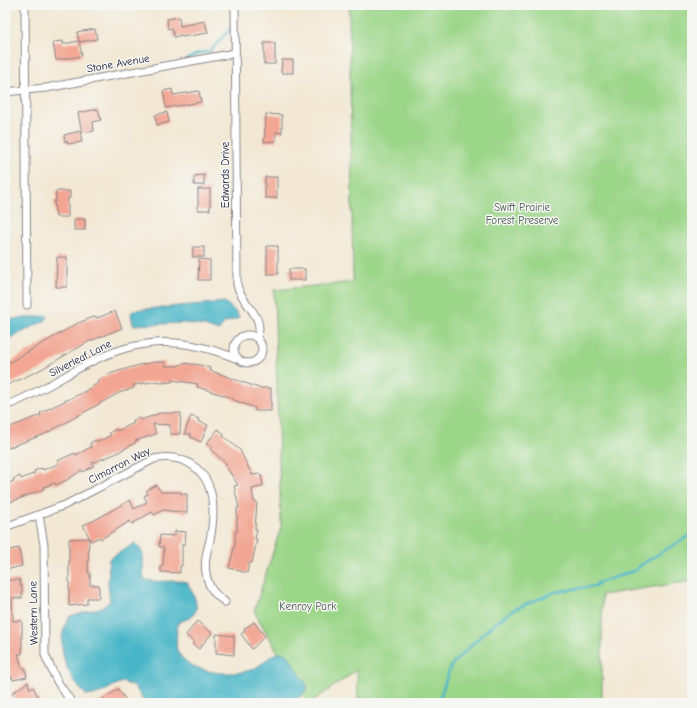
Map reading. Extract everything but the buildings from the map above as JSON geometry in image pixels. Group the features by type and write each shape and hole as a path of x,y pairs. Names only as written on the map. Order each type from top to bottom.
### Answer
{"street":[{"path":"25,5 27,305"},
{"name":"Edwards Drive","path":"235,5 237,285 239,293 257,317 260,326 257,338"},
{"name":"Stone Avenue","path":"5,92 25,91 235,53"},
{"path":"238,359 234,349 239,339 249,335 257,338"},
{"name":"Silverleaf Lane","path":"5,406 28,398 96,360 130,347 162,342 187,343 216,350 248,363 258,359 262,350 262,344 257,338"},
{"name":"Cimarron Way","path":"5,527 39,515 100,488 154,459 175,458 190,463 202,474 212,496 212,525 206,557 206,573 213,593 225,602"},
{"name":"Western Lane","path":"39,515 44,545 45,655 56,681 72,703"}],"green space":[{"name":"Swift Prairie Forest Preserve","path":"349,5 692,5 692,581 602,595 602,703 358,703 357,670 310,703 307,703 254,611 281,527 274,290 353,282"}],"water":[{"path":"225,302 237,313 239,318 224,323 219,331 204,326 184,323 133,325 131,313 134,310"},
{"path":"48,316 46,320 5,341 5,320"},
{"path":"135,543 139,547 143,556 144,579 154,581 187,582 193,594 196,603 195,612 191,617 178,623 177,631 177,651 185,661 203,670 235,673 258,667 274,654 283,653 288,655 307,685 306,691 293,703 145,703 135,687 123,682 101,693 86,695 72,678 67,668 62,647 62,636 65,626 70,616 103,607 110,601 108,584 109,559"}],"waterway":[{"path":"188,59 197,54 210,51 232,27"},
{"path":"438,703 453,663 491,626 513,610 555,592 595,586 598,583 636,570 642,564 692,534"}],"park label":[{"name":"Kenroy Park","path":"308,606"}]}
